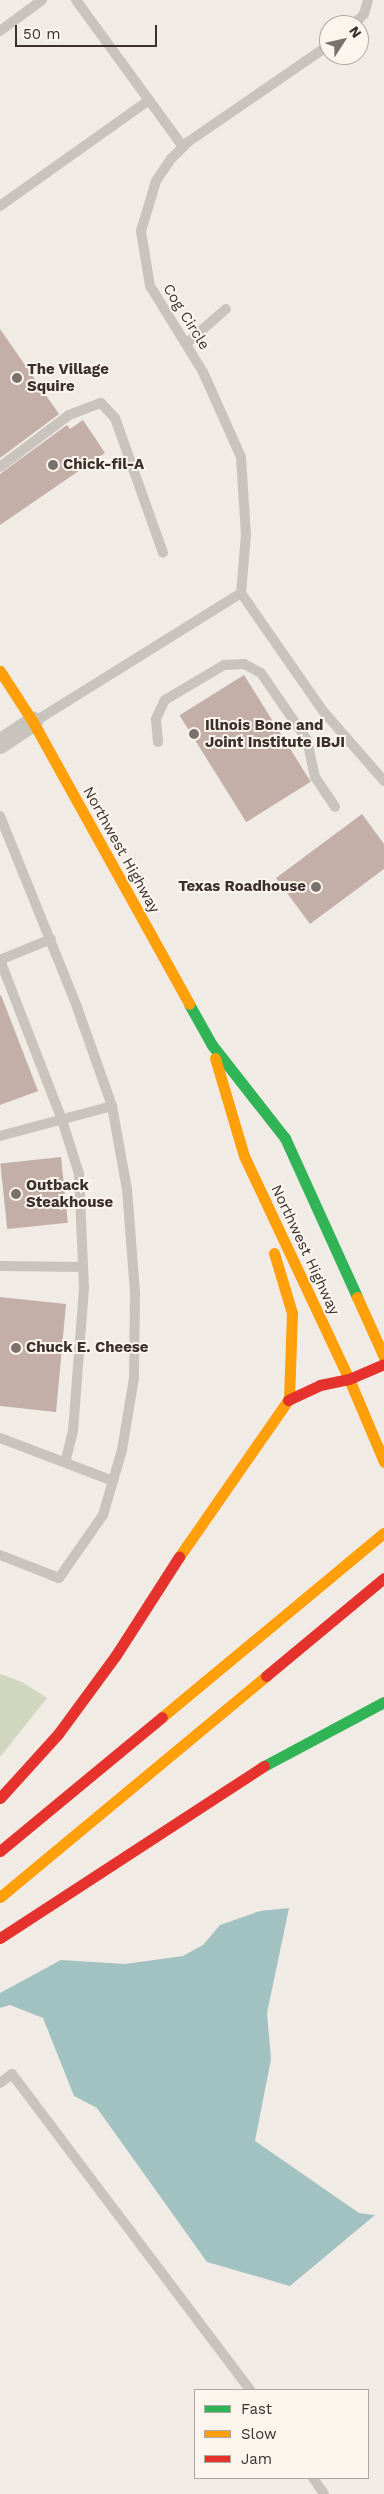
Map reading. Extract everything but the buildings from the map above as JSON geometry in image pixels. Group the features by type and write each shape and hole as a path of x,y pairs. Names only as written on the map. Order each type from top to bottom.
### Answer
{"main road":[{"name":"Northwest Highway","path":"0,671 33,722 212,1045 285,1138 384,1357"},
{"name":"Northwest Highway","path":"212,1045 244,1156 349,1379 384,1462"},
{"path":"244,1156 292,1313 289,1399"},
{"path":"0,1798 58,1734 116,1655 198,1528 289,1399 320,1385 349,1379 384,1364"},
{"path":"0,1851 384,1533"},
{"path":"0,1897 384,1578"},
{"path":"0,1938 242,1778 384,1702"}],"street":[{"path":"0,744 33,722"}],"lane":[{"path":"0,31 42,0"},
{"path":"76,0 183,147"},
{"path":"363,15 368,0"},
{"name":"Cog Circle","path":"241,593 246,535 241,457 203,372 150,286 141,231 156,182 183,147 319,52"},
{"path":"0,206 149,100"},
{"path":"186,344 226,309"},
{"path":"0,467 69,415 101,403 115,418 163,553"},
{"path":"33,722 241,593 324,711 384,781"},
{"path":"158,742 156,719 165,700 224,665 244,664 261,673 307,740 315,777 335,807"},
{"path":"0,816 51,939 112,1106 127,1189 135,1294 134,1378 122,1450 103,1515 59,1578 0,1555"},
{"path":"51,939 0,960 62,1120 79,1174 83,1267 73,1431 65,1462"},
{"path":"0,1136 112,1106"},
{"path":"0,1266 83,1267"},
{"path":"0,1438 113,1480"},
{"path":"0,2083 12,2074 249,2389"},
{"path":"314,2479 324,2494"}],"green space":[{"path":"0,1674 22,1682 47,1698 0,1757"}],"water":[{"path":"289,1908 267,2013 271,2059 255,2141 359,2213 375,2215 290,2286 207,2262 97,2108 74,2096 43,2018 10,2005 0,2008 0,1993 61,1960 125,1964 183,1956 203,1945 220,1925 260,1911"}],"traffic: fast":[{"path":"189,1004 212,1045 285,1138 357,1297"},
{"path":"264,1766 384,1702"}],"traffic: slow":[{"path":"0,671 33,722 189,1004"},
{"path":"215,1058 244,1156 349,1379 384,1462"},
{"path":"274,1253 292,1313 289,1399"},
{"path":"357,1297 384,1357"},
{"path":"179,1557 288,1400"},
{"path":"162,1717 384,1533"},
{"path":"0,1897 266,1676"}],"traffic: jam":[{"path":"288,1400 320,1385 349,1379 384,1364"},
{"path":"0,1798 58,1734 116,1655 179,1557"},
{"path":"266,1676 384,1578"},
{"path":"0,1851 162,1717"},
{"path":"0,1938 264,1766"}],"place":[{"name":"The Village Squire","path":"17,378"},
{"name":"Chick-fil-A","path":"53,465"},
{"name":"Illnois Bone and Joint Institute IBJI","path":"194,734"},
{"name":"Texas Roadhouse","path":"316,887"},
{"name":"Outback Steakhouse","path":"16,1194"},
{"name":"Chuck E. Cheese","path":"16,1348"}]}
